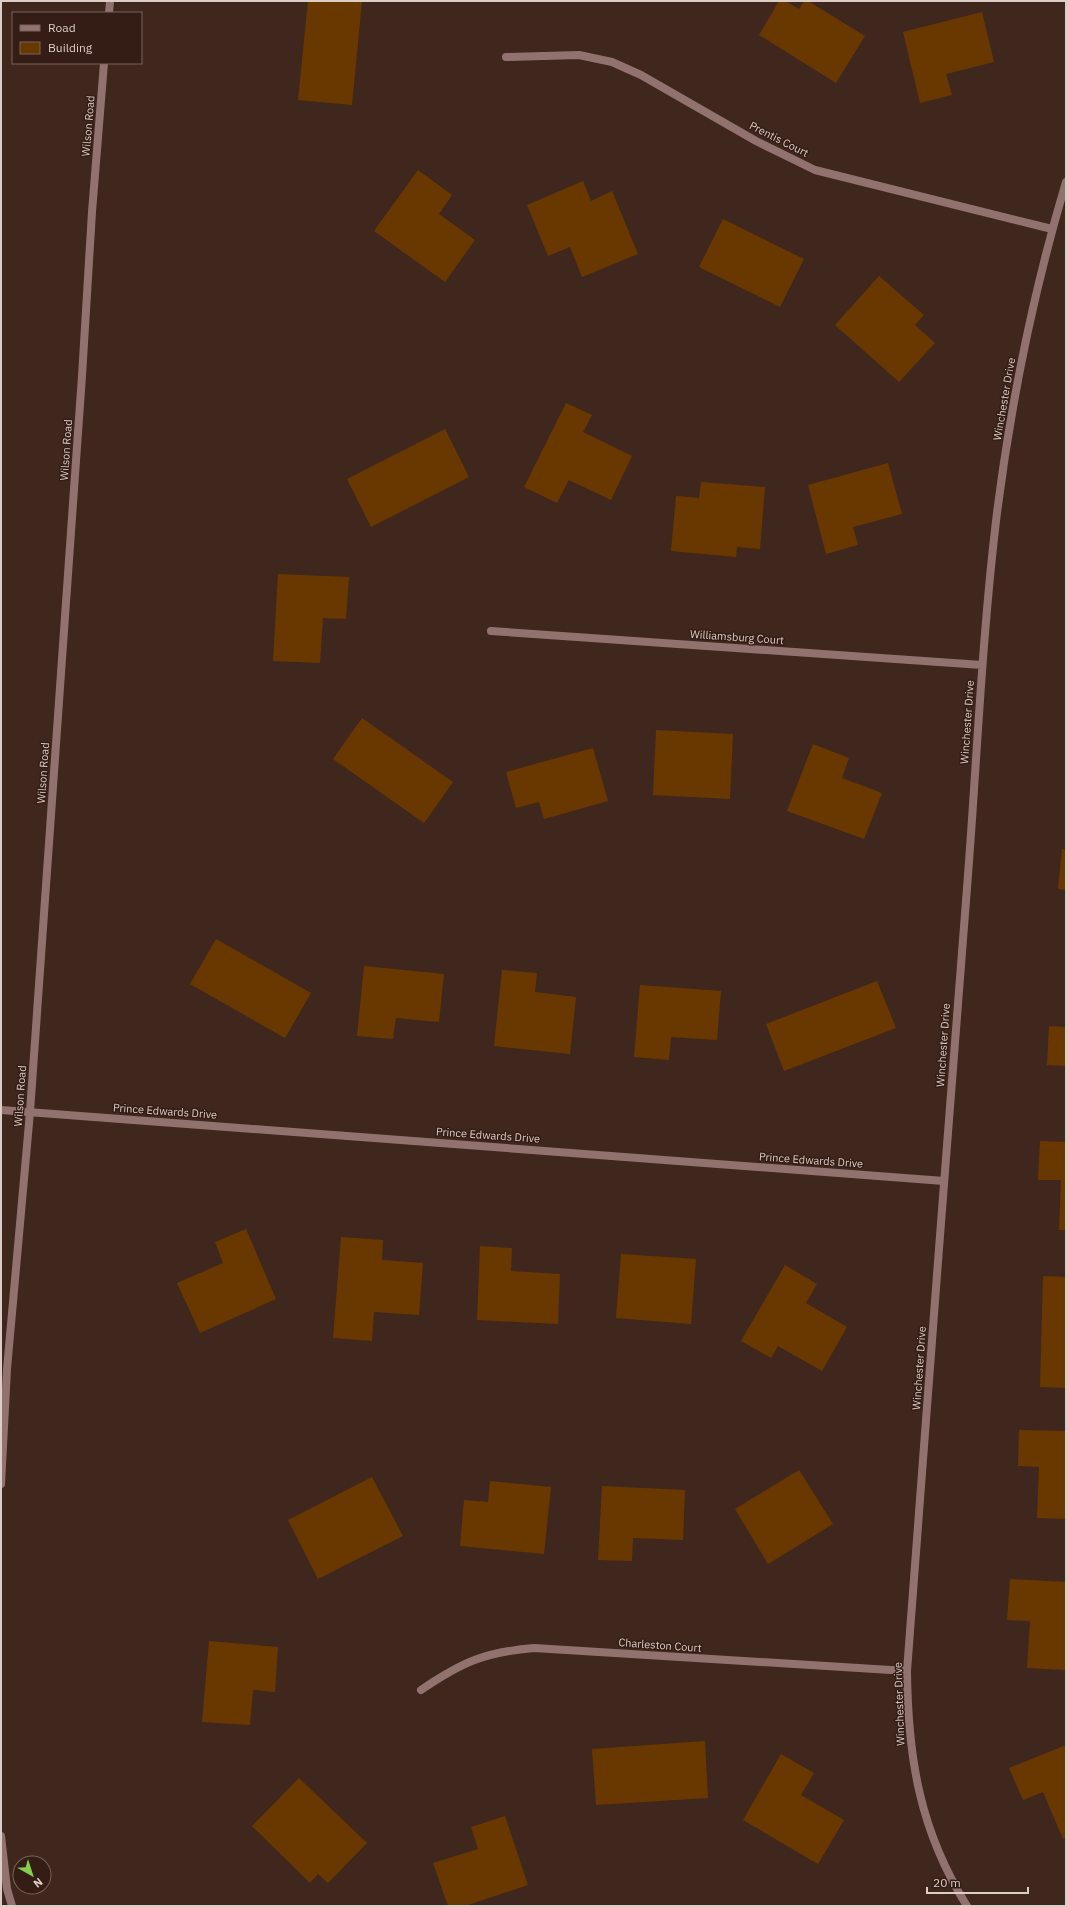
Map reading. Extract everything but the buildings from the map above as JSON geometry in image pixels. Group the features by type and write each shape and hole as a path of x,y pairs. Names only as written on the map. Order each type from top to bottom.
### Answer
{"street":[{"path":"109,12 110,1"},
{"name":"Prentis Court","path":"506,57 579,55 612,62 641,75 756,141 815,170 1052,229"},
{"name":"Wilson Road","path":"1,1484 7,1369 30,1112 82,384 92,212 104,64"},
{"name":"Winchester Drive","path":"967,1906 942,1860 921,1804 911,1743 907,1672 972,816 982,665 995,526 1010,424 1023,353 1052,229 1066,182"},
{"name":"Williamsburg Court","path":"491,631 982,665"},
{"name":"Prince Edwards Drive","path":"1,1110 944,1181"},
{"name":"Charleston Court","path":"421,1690 447,1672 476,1658 505,1650 534,1648 907,1672"},
{"path":"1,1836 7,1889 12,1906"}]}
